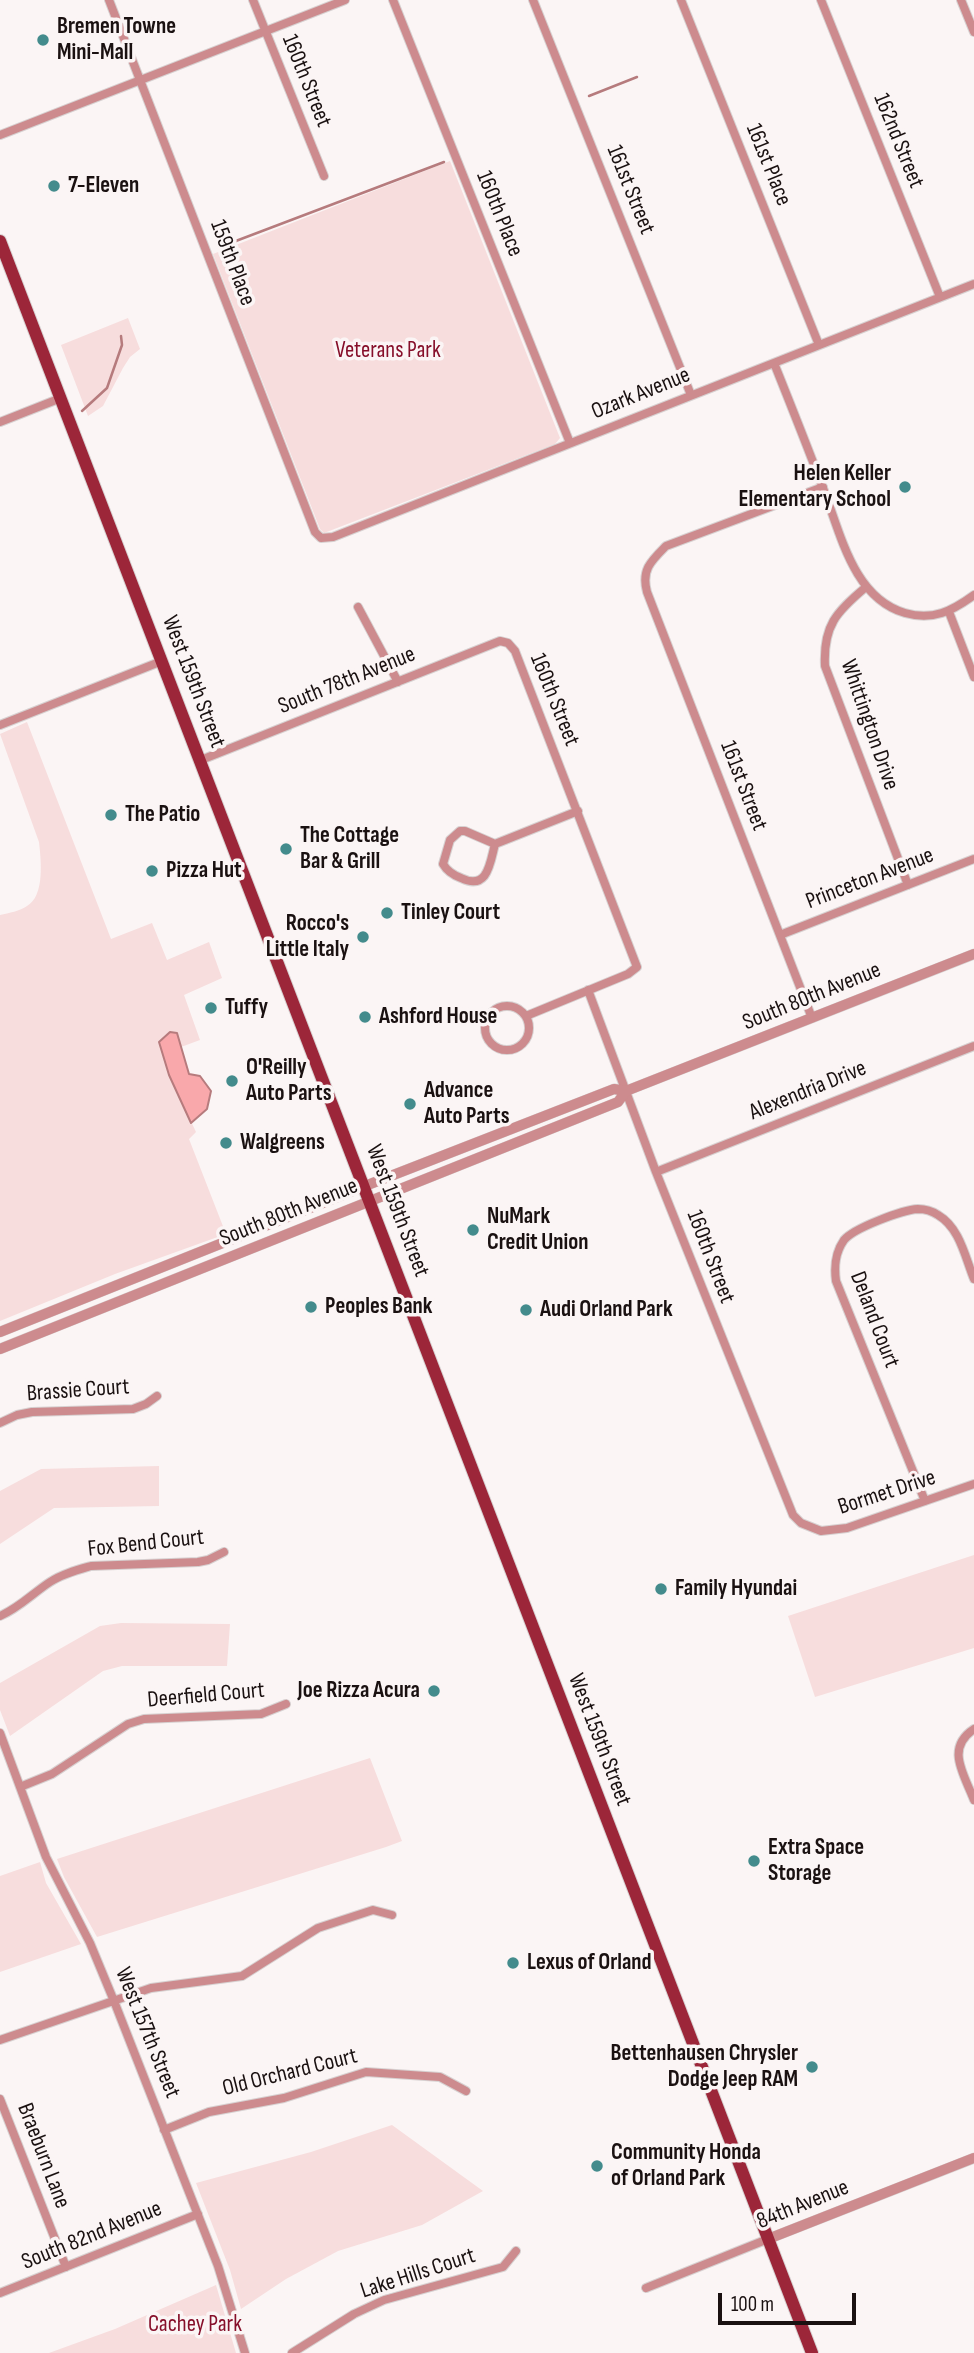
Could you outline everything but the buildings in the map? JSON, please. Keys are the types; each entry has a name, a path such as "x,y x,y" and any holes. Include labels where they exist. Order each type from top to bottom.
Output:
{"main road":[{"name":"West 159th Street","path":"0,241 812,2353"}],"street":[{"name":"159th Place","path":"109,0 314,532 321,538"},
{"name":"160th Street","path":"253,0 324,176"},
{"path":"0,135 345,0"},
{"name":"160th Place","path":"393,0 570,443"},
{"name":"161st Street","path":"533,0 691,395"},
{"name":"161st Place","path":"681,0 819,345"},
{"name":"162nd Street","path":"821,0 940,297"},
{"path":"961,0 974,32"},
{"name":"Ozark Avenue","path":"321,538 337,536 974,284"},
{"path":"774,363 848,553 866,587 881,601 899,611 922,616 949,612 974,595"},
{"path":"0,422 61,398"},
{"name":"161st Street","path":"812,1018 647,592 644,575 647,566 666,546 823,487"},
{"name":"Whittington Drive","path":"866,587 838,612 831,625 826,639 825,666 908,885"},
{"path":"358,607 398,682"},
{"path":"949,612 974,677"},
{"name":"South 78th Avenue","path":"201,760 500,641 508,643"},
{"name":"160th Street","path":"508,643 515,651 637,967 628,974 588,990 656,1172 787,1505 793,1516 810,1528"},
{"path":"0,725 162,661"},
{"path":"495,844 488,871 477,881 458,877 443,864 450,840 460,831 495,844 578,811"},
{"name":"Princeton Avenue","path":"780,935 974,859"},
{"name":"South 80th Avenue","path":"0,1332 614,1089 626,1091 974,954"},
{"path":"526,1016 588,990"},
{"path":"499,1007 514,1007 526,1016 529,1023 528,1037 519,1047 506,1051 493,1046 488,1040 485,1033 487,1018 499,1007"},
{"name":"Alexendria Drive","path":"656,1172 974,1046"},
{"name":"South 80th Avenue","path":"0,1349 618,1102 626,1091"},
{"name":"Deland Court","path":"925,1501 836,1281 835,1260 838,1250 850,1234 906,1211 923,1209 938,1215 954,1229 974,1279"},
{"name":"Brassie Court","path":"0,1423 32,1412 133,1409 146,1405 157,1396"},
{"name":"Bormet Drive","path":"810,1528 821,1531 847,1528 974,1484"},
{"name":"Fox Bend Court","path":"0,1616 11,1611 52,1580 69,1572 91,1566 198,1562 224,1552"},
{"name":"Deerfield Court","path":"20,1787 52,1774 128,1724 144,1719 261,1714 286,1704"},
{"path":"974,1729 962,1740 957,1755 974,1800"},
{"name":"West 157th Street","path":"0,1733 46,1857 90,1943 114,2001 229,2297 245,2353"},
{"path":"0,2040 151,1988 242,1976 318,1928 373,1910 392,1915"},
{"name":"Old Orchard Court","path":"164,2130 209,2112 284,2098 366,2072 440,2077 466,2091"},
{"name":"Braeburn Lane","path":"0,2099 66,2267"},
{"name":"84th Avenue","path":"646,2288 974,2158"},
{"name":"South 82nd Avenue","path":"0,2293 198,2214"},
{"name":"Lake Hills Court","path":"292,2353 354,2314 384,2300 503,2267 516,2251"}],"green space":[{"name":"Veterans Park","path":"450,161 560,438 555,444 324,533 320,529 213,254"},
{"path":"128,318 140,349 130,357 103,406 88,416 61,345"},
{"path":"27,722 111,939 152,923 167,960 209,942 222,978 184,995 200,1040 181,1047 177,1033 159,1043 169,1075 196,1132 189,1139 226,1234 115,1274 0,1321 0,915 21,909 33,901 39,886 41,868 39,842 0,734"},
{"path":"159,1466 159,1506 54,1508 0,1544 0,1491 41,1469"},
{"path":"974,1555 974,1648 815,1697 788,1616"},
{"path":"121,1623 230,1624 227,1666 122,1666 103,1671 10,1736 0,1710 0,1683 100,1626"},
{"path":"370,1758 402,1841 386,1847 97,1937 57,1859"},
{"path":"40,1862 46,1883 81,1944 0,1972 0,1876"},
{"path":"392,2125 483,2191 422,2225 338,2251 286,2279 241,2309 230,2270 196,2183 311,2152"},
{"name":"Cachey Park","path":"216,2285 236,2353 49,2353 115,2329"}],"shaded area":[{"path":"170,1032 177,1033 189,1074 200,1076 211,1091 207,1109 191,1123 169,1075 159,1042"}],"waterway":[{"path":"589,96 637,77"},
{"path":"220,247 444,162"},
{"path":"82,411 107,388 122,345 121,336"}],"place":[{"name":"Bremen Towne Mini-Mall","path":"43,40"},
{"name":"7-Eleven","path":"54,186"},
{"name":"Helen Keller Elementary School","path":"905,487"},
{"name":"The Patio","path":"111,815"},
{"name":"The Cottage Bar & Grill","path":"286,849"},
{"name":"Pizza Hut","path":"152,871"},
{"name":"Tinley Court","path":"387,913"},
{"name":"Rocco's Little Italy","path":"363,937"},
{"name":"Tuffy","path":"211,1008"},
{"name":"Ashford House","path":"365,1017"},
{"name":"O'Reilly Auto Parts","path":"232,1081"},
{"name":"Advance Auto Parts","path":"410,1104"},
{"name":"Walgreens","path":"226,1143"},
{"name":"NuMark Credit Union","path":"473,1230"},
{"name":"Peoples Bank","path":"311,1307"},
{"name":"Audi Orland Park","path":"526,1310"},
{"name":"Family Hyundai","path":"661,1589"},
{"name":"Joe Rizza Acura","path":"434,1691"},
{"name":"Extra Space Storage","path":"754,1861"},
{"name":"Lexus of Orland","path":"513,1963"},
{"name":"Bettenhausen Chrysler Dodge Jeep RAM","path":"812,2067"},
{"name":"Community Honda of Orland Park","path":"597,2166"}]}
